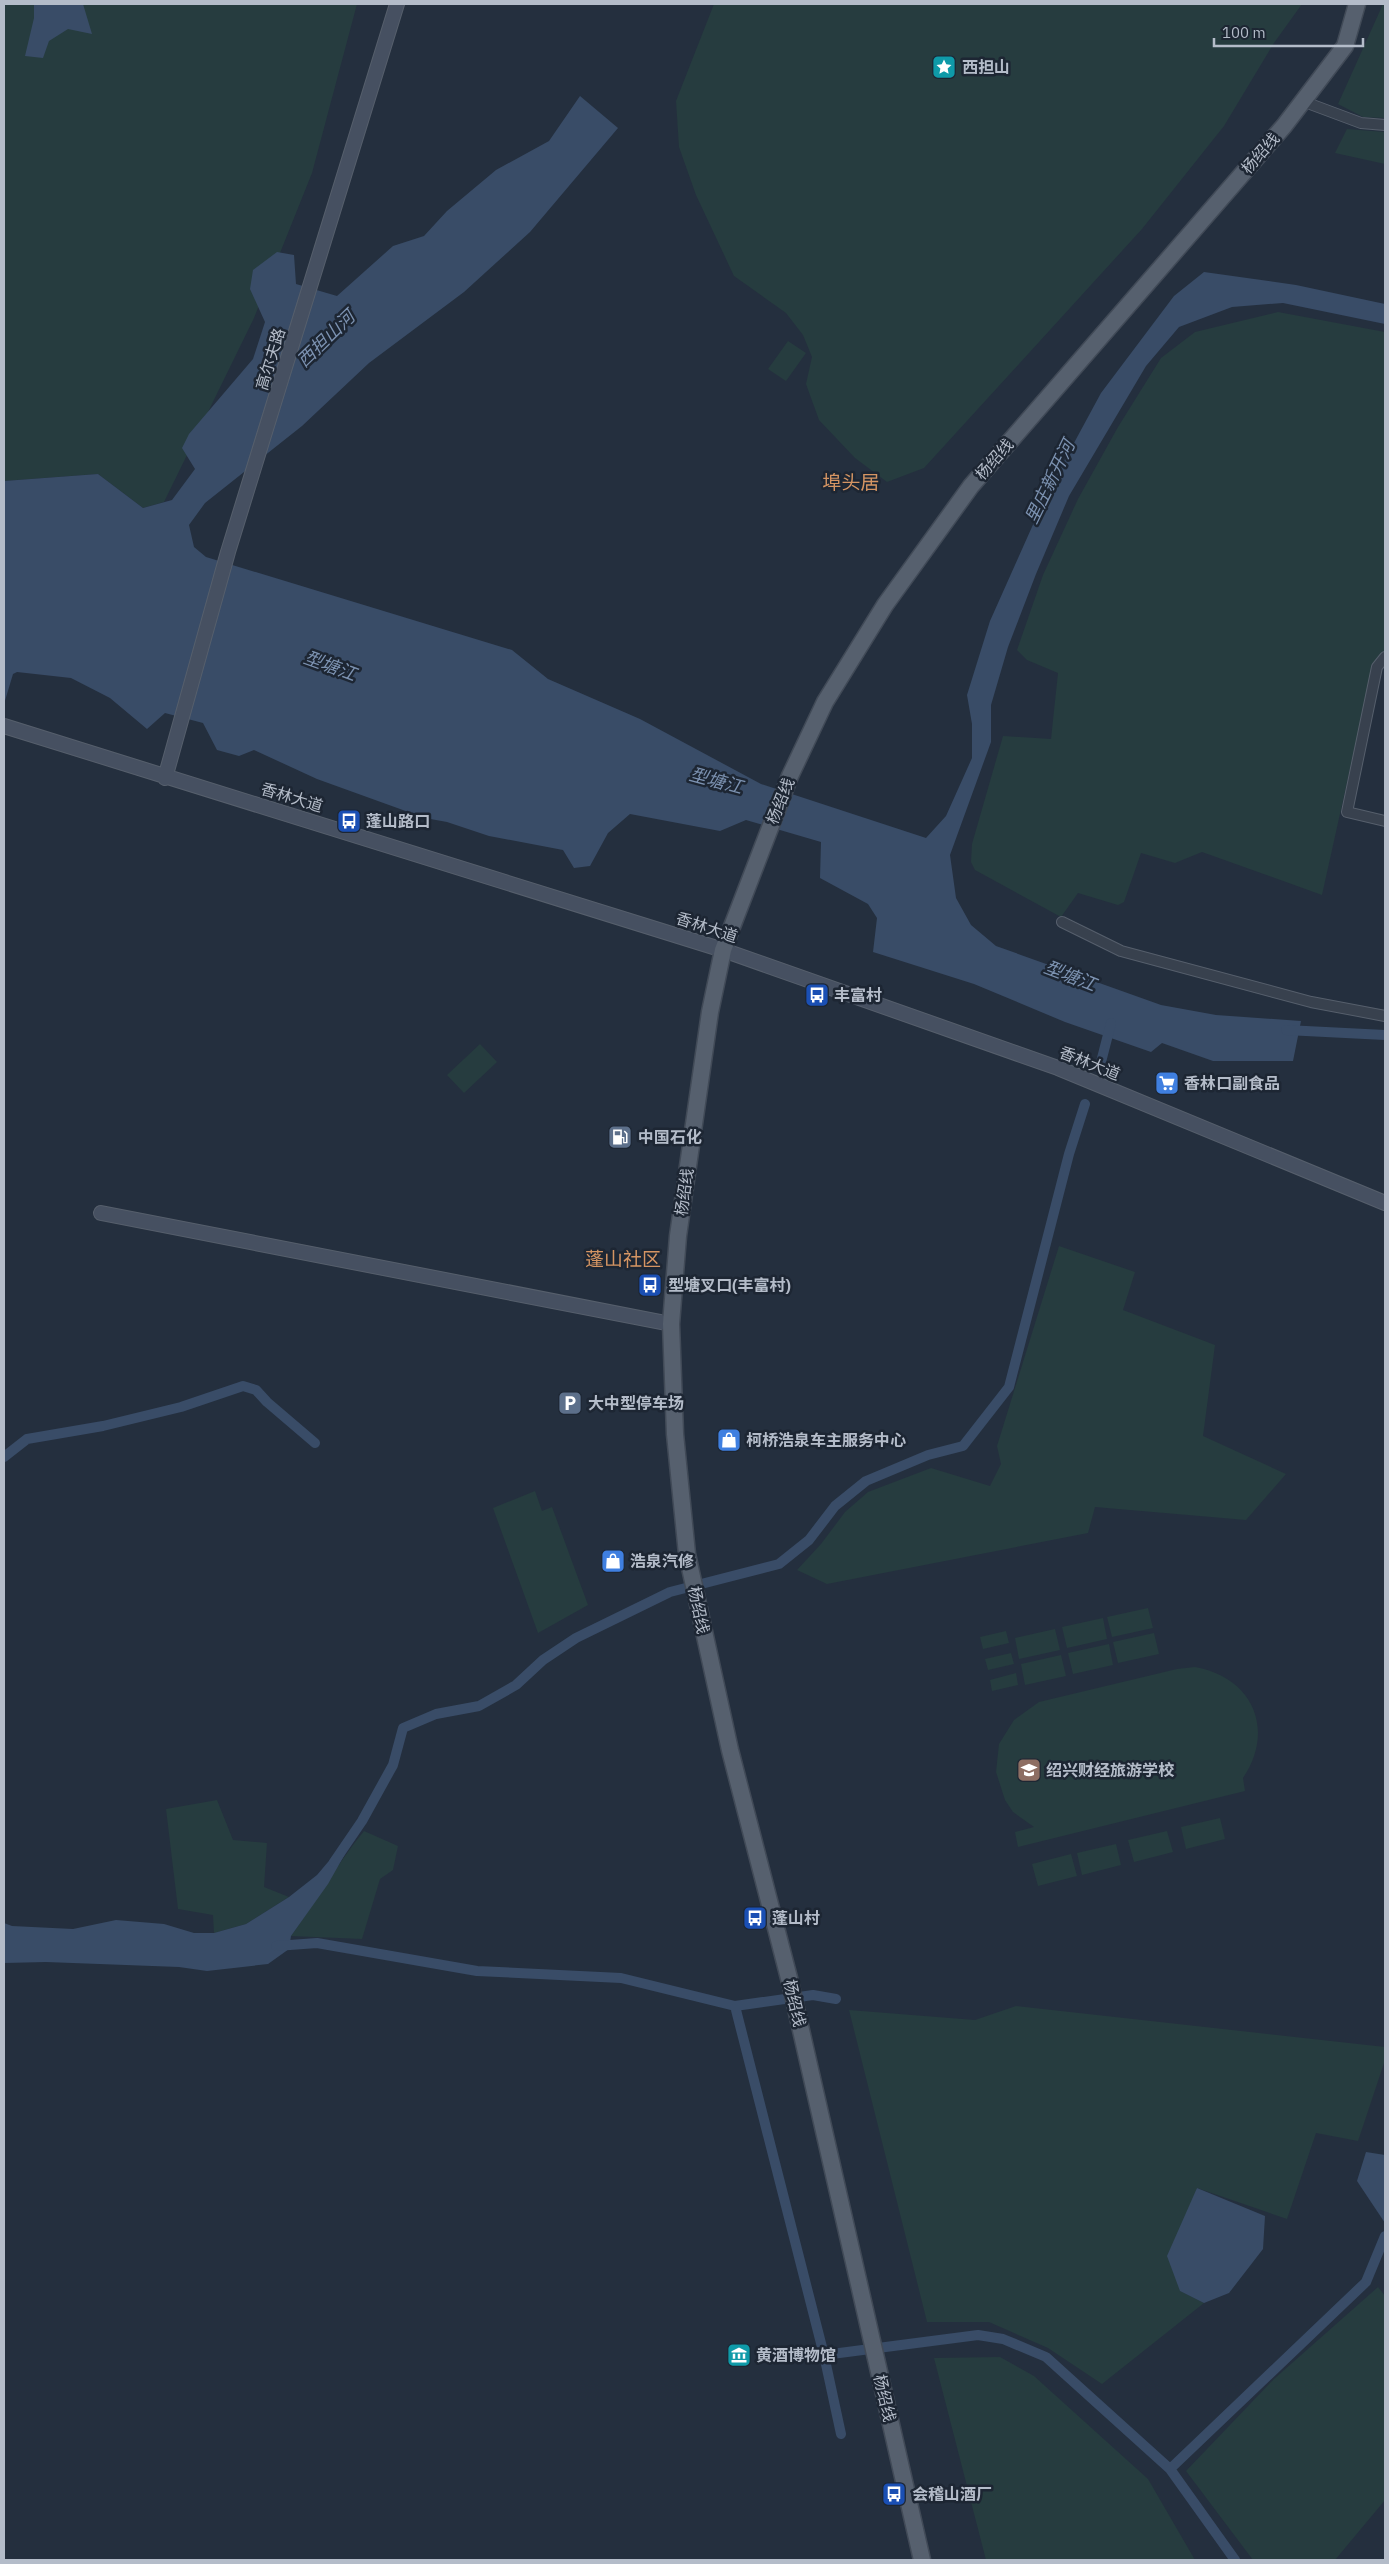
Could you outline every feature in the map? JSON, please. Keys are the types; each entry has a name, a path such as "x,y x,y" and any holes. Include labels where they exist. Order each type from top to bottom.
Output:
{"main road":[{"name":"杨绍线","path":"922,2560 790,1982 730,1750 687,1554 676,1434 671,1324 678,1236 710,1012 724,950 764,840 790,776 825,702 885,605 970,486 1284,126 1345,46 1358,4"}],"street":[{"name":"高尔夫路","path":"165,778 228,552 397,4"},
{"path":"1302,101 1361,123 1385,125"},
{"path":"1385,657 1377,667 1347,812 1385,821"},
{"name":"香林大道","path":"4,726 165,778 250,802 724,950 1058,1068 1385,1203"},
{"path":"1062,922 1121,951 1311,1002 1385,1016"},
{"path":"101,1212 671,1324"}],"green space":[{"path":"4,4 357,4 312,173 254,318 164,502 143,508 98,474 4,481"},
{"path":"714,4 1302,4 1274,43 1224,126 1142,229 924,468 887,482 855,458 819,420 806,384 812,357 803,335 786,313 734,276 696,195 679,147 676,101"},
{"path":"1383,4 1385,4 1385,118 1363,117 1338,104"},
{"path":"1347,129 1385,132 1385,164 1335,153"},
{"path":"1278,312 1385,332 1385,652 1382,653 1373,665 1322,895 1202,852 1175,863 1141,853 1124,902 1118,905 1078,893 1061,917 975,870 971,862 972,844 1003,736 1051,739 1058,673 1027,660 1017,650 1043,575 1078,499 1118,427 1161,358 1195,332"},
{"path":"788,341 806,353 786,381 768,369"},
{"path":"480,1044 497,1062 464,1093 447,1075"},
{"path":"1059,1246 1135,1272 1123,1310 1215,1345 1203,1436 1286,1474 1246,1520 1095,1507 1088,1533 827,1584 797,1570 821,1544 845,1512 868,1492 931,1468 990,1486 1001,1464 997,1446"},
{"path":"535,1491 542,1511 552,1507 588,1605 538,1633 493,1508"},
{"path":"1148,1608 1153,1628 1112,1637 1107,1617"},
{"path":"1103,1618 1107,1639 1067,1648 1062,1627"},
{"path":"1055,1629 1060,1650 1019,1659 1015,1638"},
{"path":"1006,1631 1009,1643 983,1649 980,1637"},
{"path":"1154,1633 1159,1654 1118,1663 1113,1642"},
{"path":"1109,1644 1113,1665 1073,1674 1068,1653"},
{"path":"1011,1653 1014,1664 988,1670 985,1659"},
{"path":"1061,1655 1066,1676 1025,1685 1021,1664"},
{"path":"1195,1667 1215,1673 1231,1682 1244,1694 1253,1708 1257,1724 1257,1741 1253,1760 1243,1778 1245,1791 1018,1847 1015,1832 1034,1827 1013,1812 1005,1800 996,1772 999,1744 1014,1720 1039,1702 1177,1669"},
{"path":"1016,1673 1018,1685 992,1691 990,1680"},
{"path":"217,1800 233,1840 267,1843 264,1887 289,1897 246,1924 214,1933 213,1915 178,1909 166,1809"},
{"path":"1220,1818 1225,1839 1186,1849 1181,1827"},
{"path":"364,1831 398,1846 393,1870 380,1879 362,1939 291,1936 345,1856"},
{"path":"1167,1831 1173,1852 1134,1862 1128,1840"},
{"path":"1116,1844 1121,1865 1082,1875 1077,1853"},
{"path":"1071,1854 1077,1876 1038,1886 1032,1864"},
{"path":"1016,2006 1385,2047 1385,2060 1358,2141 1316,2133 1287,2219 1197,2188 1180,2291 1204,2303 1102,2384 1048,2348 989,2322 927,2322 849,2010 975,2020"},
{"path":"1378,2287 1385,2296 1385,2500 1335,2560 1253,2560 1186,2471 1274,2379"},
{"path":"1000,2357 1034,2376 1148,2479 1195,2560 986,2560 934,2358"}],"water":[{"path":"34,4 83,4 92,34 68,29 49,41 43,58 25,56 34,18"},
{"name":"西担山河","path":"580,96 618,128 530,232 464,292 369,363 302,426 205,503 189,525 194,547 206,557 512,650 548,679 640,719 761,784 926,838 946,816 972,758 972,724 967,695 990,621 1048,491 1101,393 1174,296 1204,272 1296,285 1385,304 1385,324 1283,303 1232,307 1179,327 1146,366 1069,496 1036,574 1008,647 991,705 991,742 950,855 956,898 971,925 996,946 1161,1005 1216,1015 1301,1021 1293,1061 1213,1061 1162,1043 1151,1052 1065,1022 974,984 873,952 877,918 868,904 820,878 821,842 746,820 720,831 630,814 608,833 590,866 574,868 563,850 489,836 447,822 425,818 317,779 254,750 239,756 217,750 203,723 165,713 147,729 110,698 71,678 17,672 13,674 4,704 4,481 98,474 143,508 172,500 195,469 182,448 189,434 253,359 265,322 250,289 253,270 277,252 294,255 296,284 337,296 393,246 424,236 447,211 496,170 549,141"},
{"path":"339,1849 345,1854 328,1884 291,1936 289,1949 268,1964 207,1971 179,1967 46,1962 4,1963 4,1923 12,1926 73,1929 116,1920 164,1924 194,1933 214,1933 246,1924 289,1897 317,1875"},
{"path":"1366,2152 1385,2155 1385,2223 1357,2181"},
{"path":"1197,2188 1265,2216 1263,2249 1229,2293 1204,2303 1180,2291 1167,2256"}],"waterway":[{"path":"1101,1062 1111,1023"},
{"name":"型塘江","path":"1286,1030 1385,1035"},
{"path":"334,1862 362,1821 393,1765 403,1728 436,1714 479,1706 516,1685 543,1660 576,1638 670,1592 779,1564 809,1540 835,1506 866,1481 928,1455 963,1446 1009,1387 1069,1154 1085,1104"},
{"path":"4,1457 27,1439 103,1426 181,1407 243,1386 256,1390 267,1402 315,1443"},
{"path":"276,1946 317,1943 477,1971 621,1978 735,2006 824,2355 841,2434"},
{"path":"735,2006 813,1995 836,1999"},
{"path":"1170,2469 1366,2282 1385,2236"},
{"path":"824,2355 978,2335 1003,2339 1046,2357 1170,2469 1235,2560"}],"place":[{"name":"西担山","path":"944,67"},
{"name":"蓬山路口","path":"349,821"},
{"name":"丰富村","path":"817,995"},
{"name":"香林口副食品","path":"1167,1083"},
{"name":"中国石化","path":"620,1137"},
{"name":"型塘叉口(丰富村)","path":"650,1285"},
{"name":"大中型停车场","path":"570,1403"},
{"name":"柯桥浩泉车主服务中心","path":"729,1440"},
{"name":"浩泉汽修","path":"613,1561"},
{"name":"绍兴财经旅游学校","path":"1029,1770"},
{"name":"蓬山村","path":"755,1918"},
{"name":"黄酒博物馆","path":"739,2355"},
{"name":"会稽山酒厂","path":"894,2494"}],"district":[{"name":"埠头居","path":"851,482"},
{"name":"蓬山社区","path":"623,1259"}],"water label":[{"name":"里庄新开河","path":"1050,482"}]}
